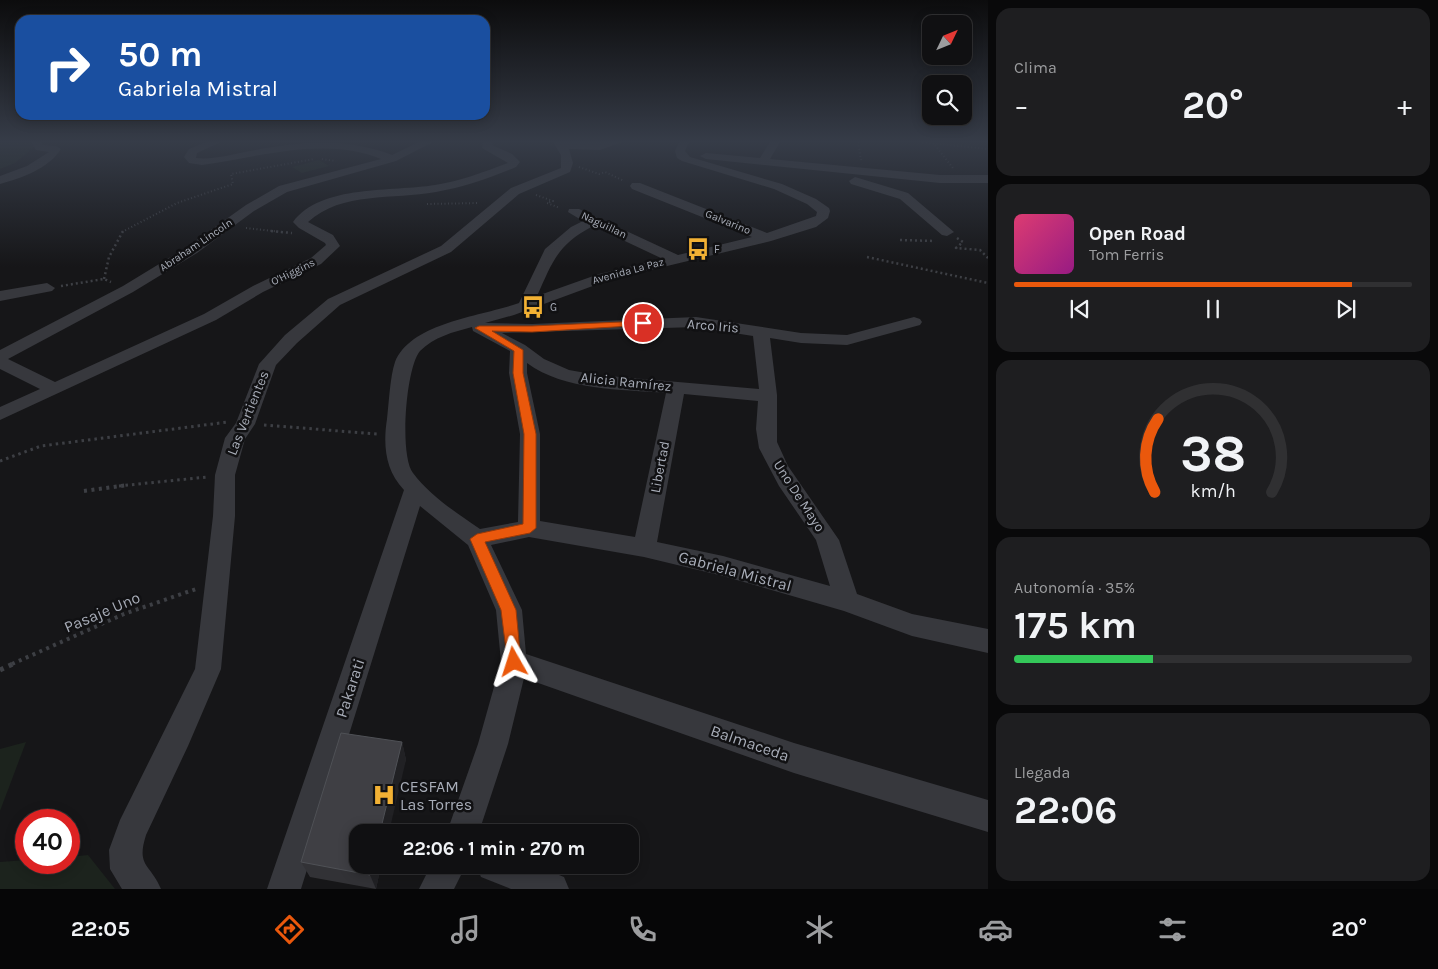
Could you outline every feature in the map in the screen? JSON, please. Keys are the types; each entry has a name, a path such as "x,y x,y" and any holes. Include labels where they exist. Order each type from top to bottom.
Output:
{"street":[{"name":"Abraham Lincoln","path":"0,357 128,289 192,250 250,208 283,189 304,183"},
{"path":"327,237 305,228 300,222 306,214 329,204 367,194 450,186 457,183"},
{"name":"Las Vertientes","path":"144,889 127,869 125,850 131,831 178,736 208,669 213,633 215,583 224,516 226,475 235,438 245,424 268,364 291,339 334,302 446,249 515,191 533,183"},
{"name":"Avenida La Paz","path":"477,539 440,512 415,488 404,477 397,462 394,436 404,362 414,348 429,336 473,326 573,287 675,258 766,238 811,224 822,218 824,210 816,202 765,183"},
{"path":"863,183 894,191 913,201 950,237"},
{"name":"Galvarino","path":"636,186 766,238"},
{"name":"Naguillan","path":"574,212 675,258"},
{"path":"525,306 550,252 576,230 593,221"},
{"name":"O'Higgins","path":"0,414 52,388 210,317 258,289 316,261 333,246 327,237"},
{"path":"0,296 47,288"},
{"name":"Arco Iris","path":"473,326 532,329 696,322 801,338 847,340 914,322"},
{"name":"Alicia Ramírez","path":"473,326 519,350 538,364 564,374 597,381 768,396"},
{"name":"Uno De Mayo","path":"760,331 766,356 768,396 766,425 768,447 779,469 824,533 836,562 846,601"},
{"path":"519,350 518,373 530,434 530,528"},
{"path":"0,362 52,388"},
{"name":"Libertad","path":"644,548 676,387"},
{"name":"Pakarati","path":"284,889 415,488"},
{"name":"Gabriela Mistral","path":"477,539 530,528 644,548 723,566 846,601 912,625 988,641"},
{"path":"466,824 493,744 514,662 509,610 477,539"},
{"name":"Balmaceda","path":"514,662 794,758 988,816"},
{"path":"436,889 444,874"},
{"path":"515,874 552,889"}],"path":[{"path":"47,288 104,279 109,257 122,231 177,203 233,183"},
{"path":"630,183 636,186"},
{"name":"Naguillan","path":"515,191 521,194 525,192 553,200 547,203 574,212"},
{"path":"226,226 327,237"},
{"path":"950,237 963,242"},
{"path":"950,237 963,242"},
{"path":"900,240 936,241"},
{"path":"963,242 956,248 980,250 988,258"},
{"path":"866,257 988,283"},
{"path":"0,460 41,446 91,442 194,424 225,422 394,436"},
{"path":"84,491 139,483 226,475"},
{"name":"Pasaje Uno","path":"0,670 124,614 215,583"}],"shaded area":[{"path":"26,742 0,811 0,749"},
{"path":"88,855 115,889 0,889 0,862 15,861 15,874 80,874 80,856"}],"building":[{"path":"341,733 402,742 382,824 349,824 349,871 301,862"}],"place":[{"name":"F","path":"698,249"},
{"name":"G","path":"533,307"},
{"name":"CESFAM Las Torres","path":"384,795"}],"route":[{"path":"514,662 509,610 477,539 530,528 530,434 518,373 519,350 479,328 532,329 643,323"}]}
